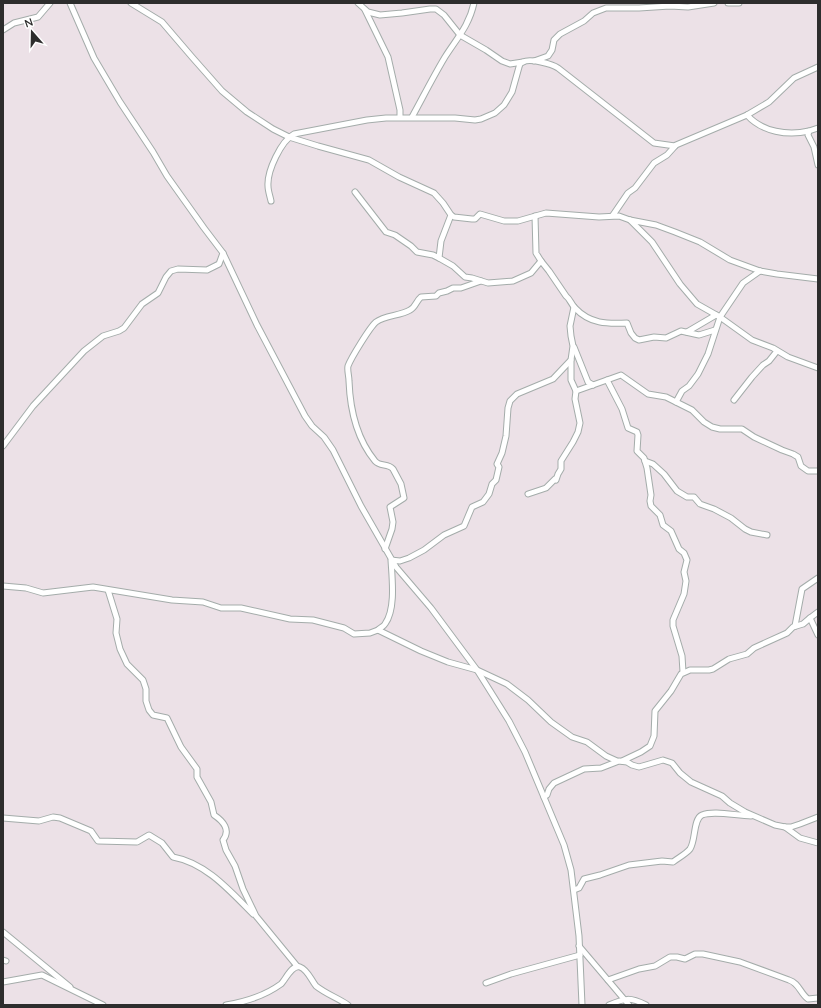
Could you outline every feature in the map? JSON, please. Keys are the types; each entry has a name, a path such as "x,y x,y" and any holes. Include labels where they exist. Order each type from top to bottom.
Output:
{"street":[{"path":"3,30 14,23 38,17 50,3"},
{"path":"70,3 94,58 120,102 167,176 223,253 302,411 309,422 324,437 333,450 361,506 385,549 406,581 431,608 477,670 515,732 564,845 571,870 580,946 582,1005"},
{"path":"131,3 162,22 222,91 273,130 288,137 329,150 364,158 374,162 399,177 434,193 451,215 458,218 475,219 480,214 504,221 518,221 546,213 599,217 613,215 619,216 630,220 648,223 675,232 700,242 730,260 760,271 818,279"},
{"path":"358,3 365,10 388,57 400,110 400,118"},
{"path":"412,117 440,65 470,20 474,3"},
{"path":"365,10 374,14 385,16 434,8 444,15 460,35 505,63 510,64 533,61 548,56 552,50 554,40 560,34 584,21 593,13 606,8 670,6 688,7 714,3"},
{"path":"728,3 739,3"},
{"path":"533,61 551,64 558,68 654,143 675,146"},
{"path":"272,201 268,187 269,178 279,150 288,137 301,132 367,120 412,117 481,119 499,110 508,100 522,62"},
{"path":"613,215 628,193 635,188 654,164 667,155 675,146 748,115 780,93 790,81 797,76 818,67"},
{"path":"748,115 753,121 777,133 798,133 818,128"},
{"path":"809,131 808,135 814,147 818,165"},
{"path":"355,192 386,232 395,235 412,246 417,252 434,255 453,266 465,278 495,283 522,278 531,273 540,261"},
{"path":"439,258 441,241 451,215"},
{"path":"535,216 535,248 538,257 566,296 570,299 574,307 584,315 595,321 612,324 627,323 631,334 639,340 666,338 678,332 702,335 715,330"},
{"path":"630,220 652,242 679,283 701,307 718,316 747,337 788,357 818,368"},
{"path":"3,446 33,406 84,351 103,336 124,328 142,304 158,293 166,277 171,272 178,269 210,269 219,264 223,253"},
{"path":"676,402 682,391 689,386 698,374 708,354 718,316 743,283 760,271"},
{"path":"385,549 393,522 390,507 404,498 403,490 394,469 391,466 378,464 362,438 352,410 349,392 348,366 354,352 376,323 412,310 421,297 436,296 439,292 453,288 461,288 481,281"},
{"path":"574,307 570,326 573,346 588,382 593,385"},
{"path":"687,332 718,316"},
{"path":"528,494 546,488 555,479 556,480 561,469 561,461 573,442 579,428 580,420 575,399 576,390 571,380 573,346"},
{"path":"734,400 752,377 777,351"},
{"path":"392,560 400,561 409,558 424,550 444,535 464,526 472,507 483,502 489,494 492,484 496,480 499,467 497,464 502,453 506,436 510,401 517,394 553,379 571,360"},
{"path":"576,390 621,375 648,394 666,397 692,410 704,422 712,427 720,429 742,429 754,437 798,457 801,466 808,471 818,471"},
{"path":"607,380 622,410 628,428 637,432 637,451 645,460 648,472 651,506 660,515 663,525 670,530 680,549 686,555 687,562 684,572 686,581 684,594 673,620 673,626 682,656 684,672"},
{"path":"645,460 653,464 664,474 676,491 687,496 694,497 700,504 732,518 751,532 767,535"},
{"path":"3,586 26,588 43,593 94,587 172,600 203,602 221,608 242,608 290,619 313,620 344,628 354,634 370,633 385,625 390,613 393,596 392,560"},
{"path":"795,626 802,589 818,578"},
{"path":"108,590 117,619 116,633 120,649 127,664 143,680 149,710 153,715 166,718 181,747 197,769 197,777 210,802 214,815 220,819 226,828 226,836 223,840 226,850 235,866 243,889 256,916"},
{"path":"544,797 547,795 549,789 554,783 584,770 601,768 620,761 641,752 650,746 654,736 655,711 668,696 681,674 690,670 713,669 729,659 747,654 754,648 787,633 795,626 803,624 818,612"},
{"path":"810,618 818,635"},
{"path":"378,630 421,651 448,662 477,670 507,684 528,700 551,722 572,737 587,742 606,756 639,767 659,760 668,761 676,767 687,780 717,794 739,809 775,825 785,827 800,824 818,817"},
{"path":"574,890 579,888 584,879 629,865 662,861 673,862 690,848 693,841 696,821 702,815 718,814 754,816"},
{"path":"3,818 39,821 53,817 60,818 91,831 98,841 136,842 149,835 162,844 173,857 182,858 201,867 221,884 256,916 297,966 306,971 316,985 328,994 348,1005"},
{"path":"785,827 800,838 818,843"},
{"path":"3,932 73,989"},
{"path":"580,946 629,1005"},
{"path":"608,980 639,969 656,966 670,957 684,959 695,954 703,954 740,962 789,980 794,982 808,999 818,998"},
{"path":"486,983 511,974 580,955"},
{"path":"226,1005 245,1001 272,989 282,982 293,968 297,966"},
{"path":"3,982 42,975 103,1005"},
{"path":"609,1005 624,999 634,1000 646,1005"}]}
